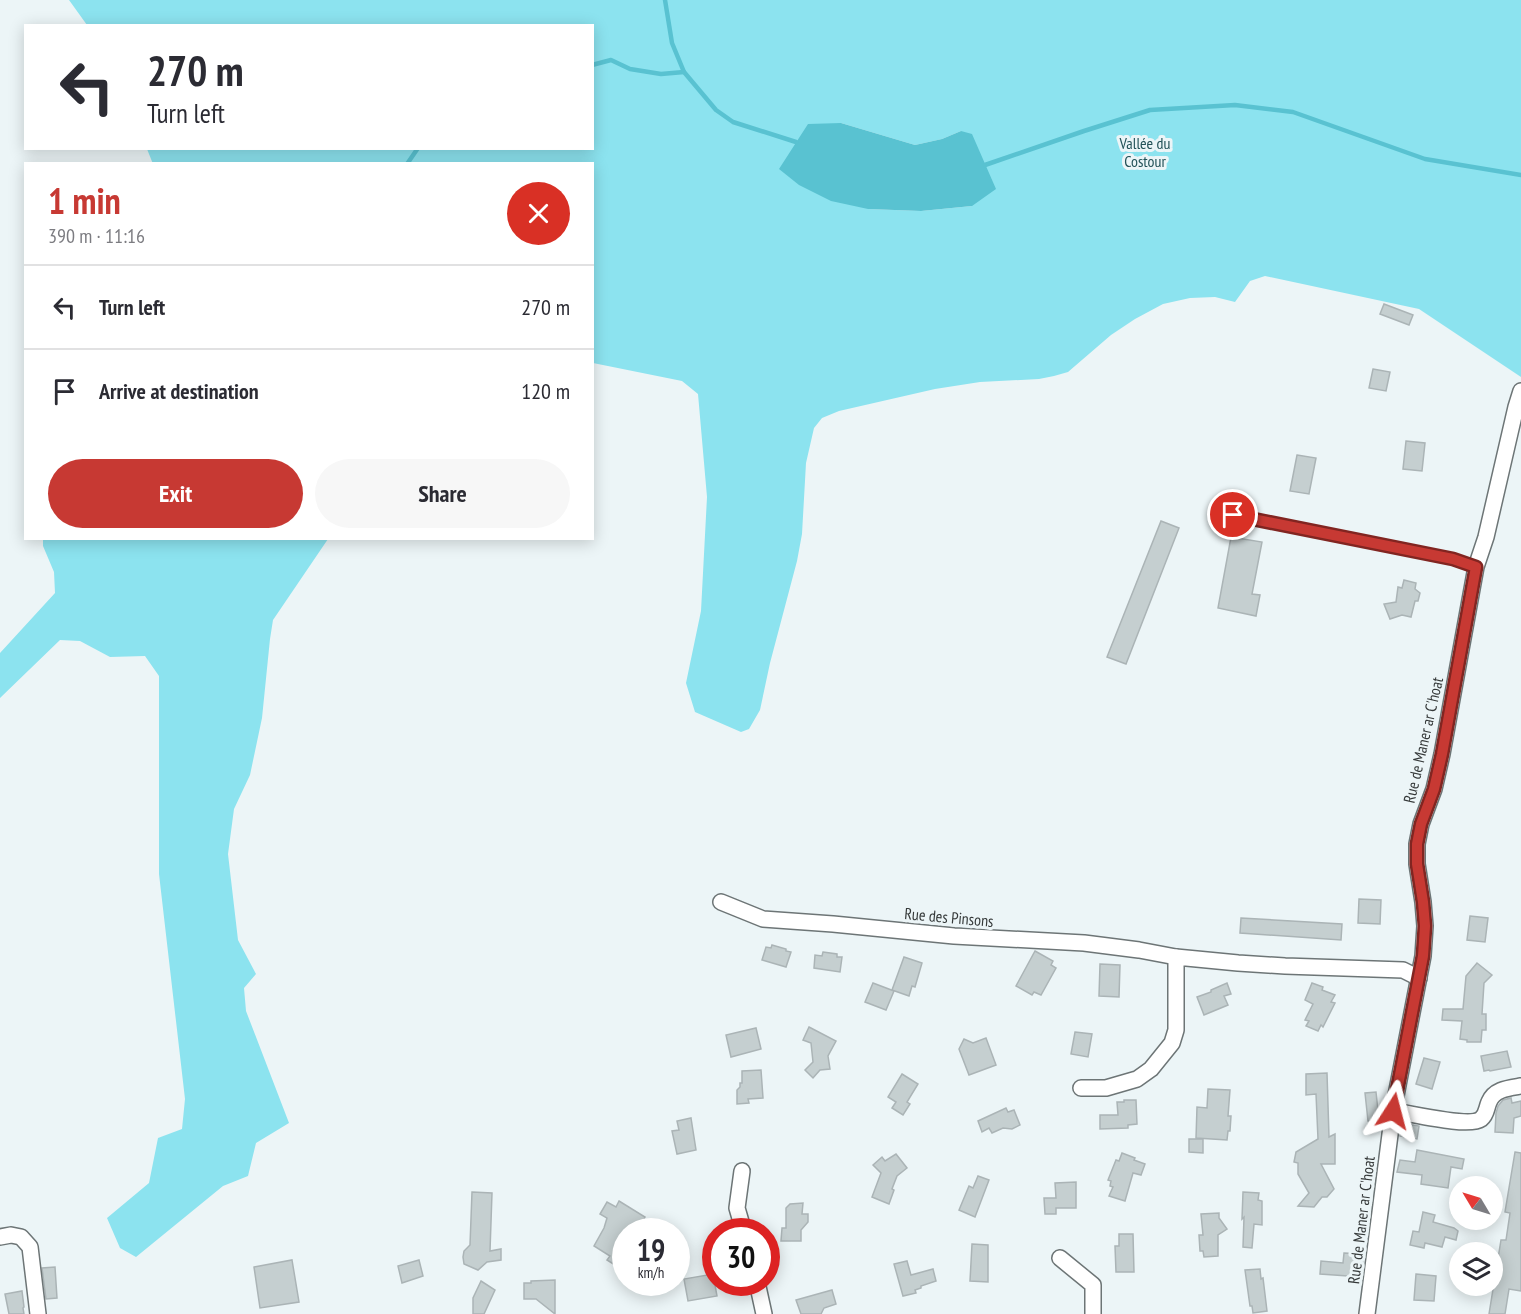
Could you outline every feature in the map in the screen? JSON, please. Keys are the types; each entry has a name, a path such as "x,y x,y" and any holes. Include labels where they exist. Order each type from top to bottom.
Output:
{"street":[{"name":"Rue de Maner ar C'hoat","path":"1367,1314 1393,1111 1423,956 1425,926 1417,864 1417,844 1442,754 1476,567 1486,537 1521,391"},
{"name":"Rue des Pinsons","path":"721,902 763,919 843,924 965,937 1084,944 1176,957 1262,965 1403,970 1419,978"},
{"path":"1081,1088 1106,1088 1137,1078 1151,1069 1172,1043 1176,1030 1176,957"},
{"path":"1393,1111 1444,1120 1473,1122 1483,1118 1487,1112 1488,1103 1495,1094 1504,1089 1521,1086"},
{"path":"740,1218 737,1208 742,1171"},
{"path":"0,1237 11,1235 21,1237 30,1247 39,1314"},
{"path":"1060,1258 1093,1286 1093,1314"},
{"path":"760,1296 764,1314"}],"lane":[{"path":"1233,515 1453,559 1476,567"}],"green space":[{"name":"Vallée du Costour","path":"69,0 1521,0 1521,377 1419,309 1265,276 1250,281 1235,302 1215,297 1190,298 1163,304 1111,335 1068,372 1039,379 980,382 935,389 839,411 822,418 814,428 806,463 802,534 797,561 760,710 749,729 741,732 695,712 686,683 701,611 707,497 698,394 682,381 594,363 594,162 152,162 147,150 594,150 594,24 86,24","holes":["841,123 915,145 942,139 961,131 972,206 921,211 868,209"]},
{"path":"43,540 327,540 273,620 262,718 250,775 234,809 228,854 238,940 256,974 244,988 246,1011 289,1123 256,1143 248,1176 223,1186 136,1257 120,1248 107,1218 149,1183 158,1138 182,1129 185,1099 159,874 159,676 145,656 110,657 80,641 60,640 0,698 0,653 55,593 54,572 43,546"}],"shaded area":[{"path":"841,123 915,145 942,139 961,131 972,134 996,189 972,206 921,211 868,209 831,201 799,185 779,169 808,124"}],"building":[{"path":"1384,304 1413,315 1409,325 1380,314"},
{"path":"1373,369 1390,372 1386,391 1369,388"},
{"path":"1406,441 1425,443 1422,471 1403,469"},
{"path":"1297,455 1316,458 1309,494 1290,491"},
{"path":"1161,521 1179,528 1126,664 1107,657"},
{"path":"1231,537 1262,542 1252,594 1260,595 1256,616 1218,608"},
{"path":"1404,580 1416,583 1415,589 1420,593 1418,601 1415,601 1411,617 1402,615 1390,619 1384,604 1396,602 1398,587 1402,588"},
{"path":"1359,899 1381,900 1380,924 1358,923"},
{"path":"1470,916 1488,918 1485,942 1467,940"},
{"path":"1241,918 1342,924 1341,940 1240,933"},
{"path":"772,945 791,952 786,967 762,960 766,947 771,948"},
{"path":"1035,951 1053,961 1051,965 1056,968 1041,995 1034,992 1032,995 1016,986"},
{"path":"823,952 842,957 840,972 814,968 815,955 822,956"},
{"path":"904,957 922,963 915,987 912,986 909,996 892,990"},
{"path":"1477,963 1492,975 1484,983 1482,1014 1486,1014 1486,1030 1482,1030 1481,1042 1467,1042 1467,1040 1460,1039 1462,1021 1442,1020 1443,1009 1463,1009 1466,976"},
{"path":"1100,964 1120,965 1119,997 1099,996"},
{"path":"873,983 894,991 886,1010 865,1002"},
{"path":"1227,983 1231,994 1224,996 1228,1005 1204,1015 1197,997"},
{"path":"1312,983 1335,995 1331,1002 1335,1003 1323,1027 1321,1025 1318,1031 1306,1026 1309,1021 1305,1020 1313,1004 1305,1000"},
{"path":"809,1027 836,1041 828,1056 830,1069 820,1070 813,1078 805,1070 813,1062 811,1043 803,1040"},
{"path":"756,1028 761,1049 731,1057 726,1035"},
{"path":"1075,1032 1092,1034 1088,1057 1071,1054"},
{"path":"986,1038 996,1065 969,1075 959,1049 964,1039 973,1043"},
{"path":"1507,1051 1511,1067 1484,1071 1481,1056"},
{"path":"1424,1058 1440,1062 1432,1089 1416,1084"},
{"path":"761,1070 763,1098 748,1099 749,1103 737,1104 737,1090 742,1083 742,1071"},
{"path":"1327,1073 1329,1137 1335,1134 1335,1164 1321,1164 1334,1189 1327,1197 1322,1197 1314,1207 1298,1206 1309,1193 1298,1174 1298,1163 1294,1162 1296,1152 1318,1139 1316,1094 1306,1095 1306,1074"},
{"path":"902,1074 918,1084 907,1102 910,1104 903,1115 892,1108 896,1102 888,1097"},
{"path":"1208,1089 1230,1090 1228,1116 1231,1116 1227,1140 1196,1138 1197,1107 1207,1108"},
{"path":"1376,1092 1379,1120 1368,1121 1365,1093"},
{"path":"1511,1098 1512,1103 1521,1101 1521,1116 1514,1118 1513,1133 1495,1132 1498,1106 1503,1100"},
{"path":"1124,1100 1136,1100 1137,1124 1128,1125 1128,1128 1100,1129 1100,1115 1118,1115 1117,1102 1124,1102"},
{"path":"1006,1108 1008,1112 1014,1110 1020,1125 992,1133 989,1128 982,1132 978,1121"},
{"path":"691,1118 696,1150 677,1154 672,1131 679,1130 677,1121"},
{"path":"1401,1123 1419,1126 1417,1139 1400,1136"},
{"path":"1189,1139 1203,1139 1203,1153 1189,1152"},
{"path":"1417,1150 1464,1159 1462,1169 1451,1167 1448,1188 1421,1184 1422,1175 1397,1172 1400,1160 1415,1162"},
{"path":"1515,1152 1521,1153 1521,1291 1509,1289 1505,1314 1489,1314 1492,1296 1503,1296 1503,1242 1501,1242 1506,1240 1510,1213 1505,1212"},
{"path":"1122,1153 1145,1164 1141,1175 1133,1173 1125,1201 1109,1196 1113,1187 1110,1186 1111,1181 1108,1180 1116,1160 1119,1161"},
{"path":"896,1154 907,1168 897,1176 889,1204 872,1197 881,1173 873,1165 882,1157 885,1161"},
{"path":"978,1176 989,1180 975,1217 959,1210 969,1186 973,1188"},
{"path":"1076,1182 1076,1208 1056,1208 1056,1214 1045,1214 1044,1198 1056,1198 1055,1183"},
{"path":"472,1192 492,1193 490,1251 501,1249 501,1260 487,1262 478,1270 464,1264 463,1257 464,1251 470,1245"},
{"path":"1243,1192 1259,1193 1258,1200 1262,1201 1262,1225 1254,1224 1252,1248 1243,1247"},
{"path":"619,1201 645,1217 612,1218 612,1263 607,1260 610,1256 594,1246 607,1218 600,1214 607,1202 616,1207"},
{"path":"803,1203 802,1214 808,1214 808,1222 801,1230 801,1241 781,1241 782,1228 786,1228 786,1208 790,1204"},
{"path":"1423,1212 1435,1215 1433,1222 1449,1227 1449,1230 1458,1231 1456,1240 1445,1237 1442,1247 1425,1243 1424,1248 1410,1245 1413,1231 1419,1232"},
{"path":"1219,1213 1219,1218 1227,1229 1218,1235 1218,1256 1204,1257 1203,1251 1200,1251 1199,1235 1203,1235 1201,1214"},
{"path":"1119,1234 1133,1234 1134,1272 1116,1272 1115,1246 1119,1246"},
{"path":"972,1244 988,1245 988,1282 970,1281"},
{"path":"1344,1253 1363,1254 1362,1277 1320,1274 1321,1261 1343,1263"},
{"path":"292,1260 299,1302 260,1308 254,1267"},
{"path":"419,1260 423,1276 402,1283 398,1266"},
{"path":"907,1261 911,1275 933,1269 936,1281 921,1286 915,1290 916,1293 903,1296 894,1264"},
{"path":"55,1267 57,1298 46,1299 42,1268"},
{"path":"1260,1269 1267,1311 1253,1313 1245,1270"},
{"path":"1416,1274 1436,1276 1434,1301 1414,1300"},
{"path":"702,1276 702,1296 717,1296 688,1301 690,1278"},
{"path":"555,1280 555,1314 536,1299 524,1299 524,1283"},
{"path":"481,1281 495,1290 484,1314 473,1314 473,1298"},
{"path":"832,1290 836,1304 824,1308 821,1314 801,1314 796,1300"},
{"path":"22,1291 24,1314 9,1314 5,1294"}],"waterway":[{"path":"665,0 672,43 684,72 716,110 733,122 796,142"},
{"path":"594,64 611,60 630,69 661,74 684,72"},
{"path":"985,165 1150,110 1235,105 1293,112 1425,159 1521,175"},
{"path":"408,162 417,150"}],"route":[{"path":"1233,515 1453,559 1476,567 1442,754 1417,844 1417,864 1425,926 1423,956 1393,1111"}]}
